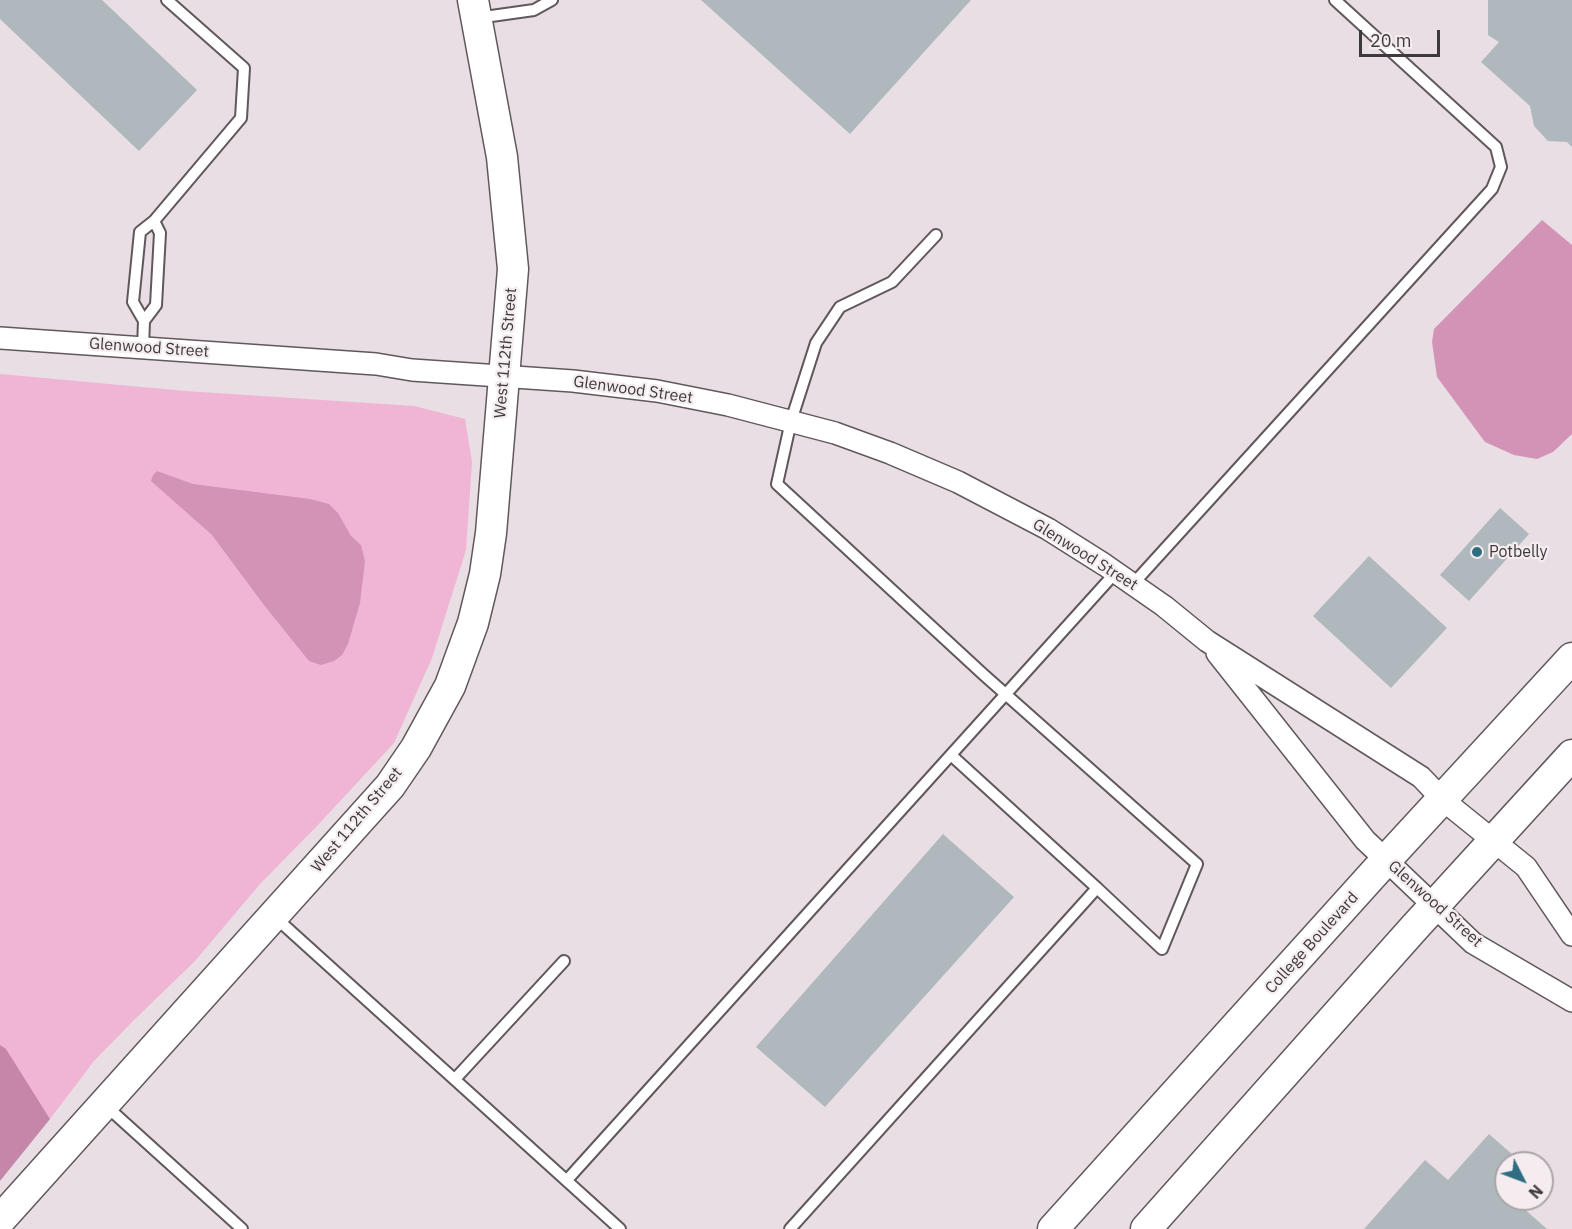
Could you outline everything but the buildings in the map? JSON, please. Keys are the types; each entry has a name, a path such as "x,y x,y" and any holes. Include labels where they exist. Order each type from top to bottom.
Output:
{"main road":[{"name":"West 112th Street","path":"0,1220 390,786 416,748 450,686 473,623 485,574 491,533 513,269 502,157 475,9"},
{"name":"College Boulevard","path":"1053,1229 1572,658"},
{"path":"1146,1229 1572,755"}],"street":[{"name":"Glenwood Street","path":"0,338 376,364 412,370 504,376 657,391 728,405 835,434 890,453 958,482 1048,529 1116,572 1164,606 1207,641 1421,777 1443,800 1526,867 1572,935"},
{"name":"Glenwood Street","path":"1207,641 1365,840 1473,943 1572,1001"}],"lane":[{"path":"143,348 144,321 133,302 140,232 154,221 241,118 244,69 167,0"},
{"path":"475,9 534,10 552,0"},
{"path":"1133,584 1492,189 1501,167 1496,147 1335,0"},
{"path":"144,321 156,305 160,233 154,221"},
{"path":"936,236 892,282 840,307 816,343 791,422 777,484 984,675 1197,864 1162,948 951,755"},
{"path":"567,1180 1116,572"},
{"path":"790,1229 1097,888"},
{"path":"274,916 621,1229"},
{"path":"455,1079 564,961"},
{"path":"104,1105 242,1229"}],"shaded area":[{"path":"1542,220 1572,245 1572,434 1553,452 1537,459 1514,455 1485,442 1437,377 1432,342 1434,329"},
{"path":"0,374 185,391 414,406 465,419 472,462 466,550 432,658 394,743 260,884 195,961 94,1061 50,1119 6,1050 0,1045"},
{"path":"157,471 193,484 310,499 329,504 338,513 351,536 361,545 365,561 360,603 348,644 342,655 334,661 321,665 309,661 212,535 151,481"},
{"path":"0,1045 6,1049 50,1119 0,1181"}],"place":[{"name":"Potbelly","path":"1477,552"}]}
